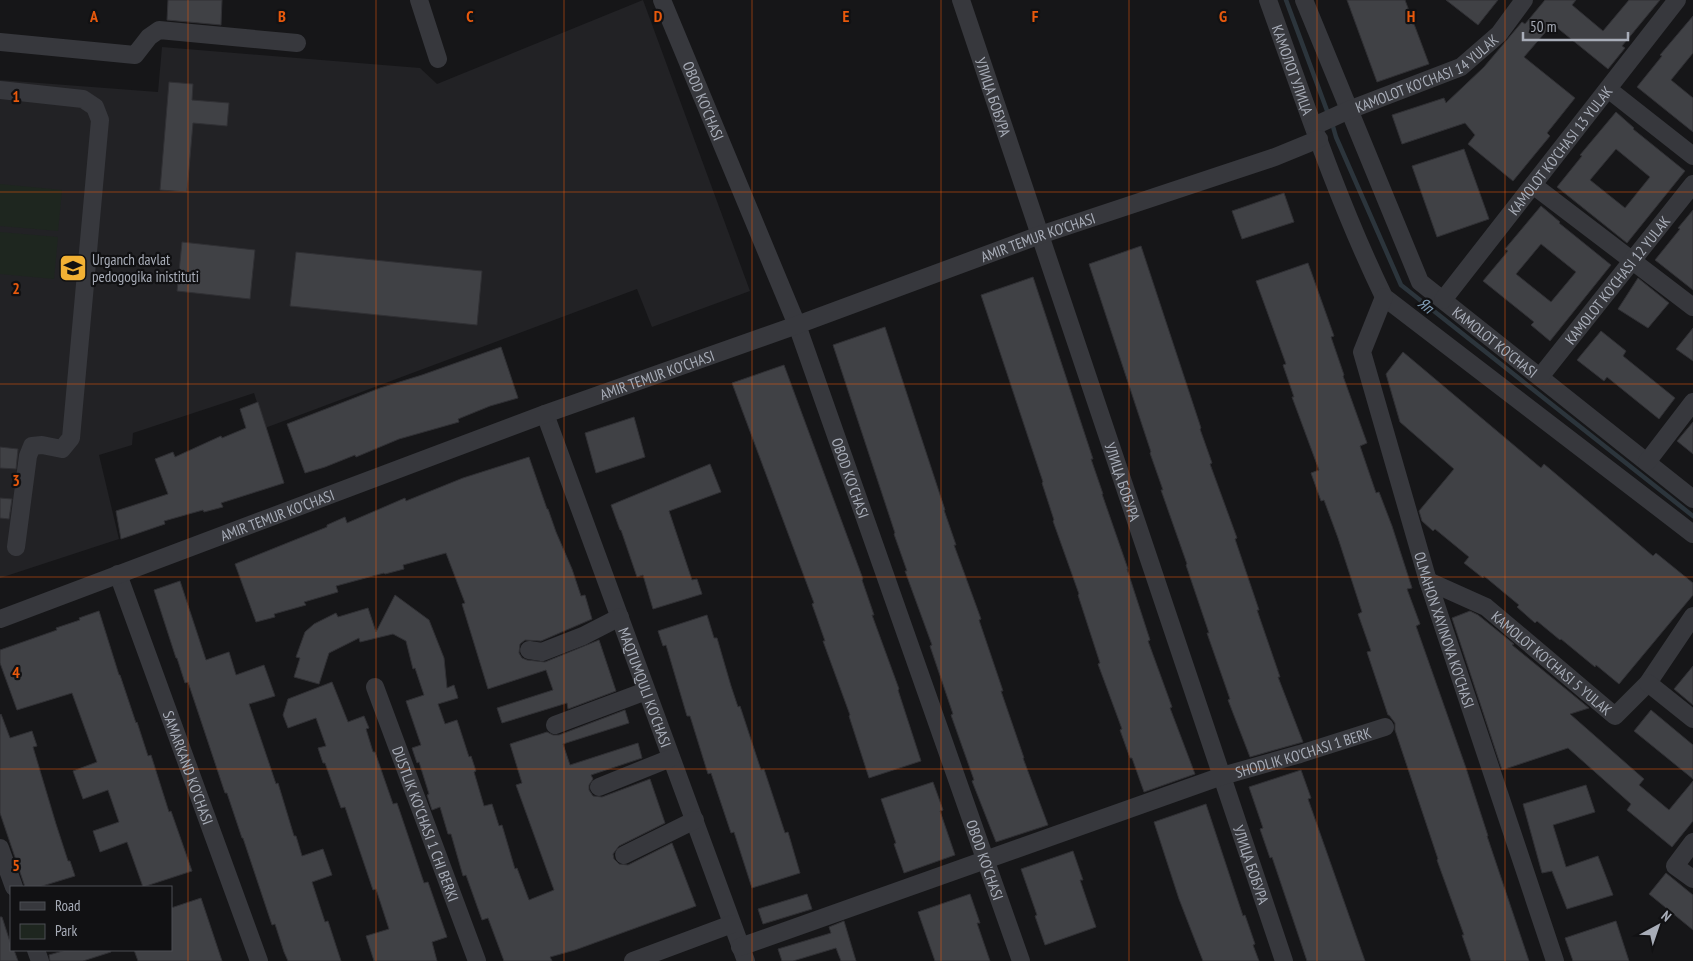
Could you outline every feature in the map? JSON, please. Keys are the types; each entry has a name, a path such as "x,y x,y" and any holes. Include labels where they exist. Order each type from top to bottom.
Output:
{"street":[{"path":"419,0 438,60"},
{"name":"OBOD KO'CHASI","path":"662,0 797,325 1021,961"},
{"name":"УЛИЦА БОБУРА","path":"961,0 1284,961"},
{"name":"КАМОЛОТ УЛИЦА","path":"1268,0 1318,129"},
{"name":"KAMOLOT KO'CHASI","path":"1304,0 1345,111 1420,282 1693,498"},
{"name":"KAMOLOT KO'CHASI 14 YULAK","path":"1318,129 1345,111 1461,67 1499,34 1524,0"},
{"name":"KAMOLOT KO'CHASI 13 YULAK","path":"1443,300 1677,0"},
{"path":"0,42 135,55 150,37 159,30 297,43"},
{"path":"1608,88 1693,156"},
{"path":"0,90 83,98 95,107 100,120 71,438 62,449 42,444 32,446 28,456 16,547"},
{"path":"1318,129 1365,260 1384,297 1693,534"},
{"name":"AMIR TEMUR KO'CHASI","path":"0,619 545,414 797,325 1040,235 1275,157 1318,129"},
{"name":"KAMOLOT KO'CHASI 12 YULAK","path":"1540,377 1693,184"},
{"path":"1533,185 1693,307"},
{"name":"OLMAHON XAYINOVA KO'CHASI","path":"1384,297 1362,352 1428,581 1555,961"},
{"path":"1647,462 1693,402"},
{"name":"MAQTUMQULI KO'CHASI","path":"545,414 743,954"},
{"name":"SAMARKAND KO'CHASI","path":"118,574 259,961"},
{"name":"KAMOLOT KO'CHASI 5 YULAK","path":"1428,581 1486,607 1615,716 1648,683 1693,616"},
{"path":"530,650 542,652 583,636 620,617"},
{"path":"1648,683 1693,719"},
{"name":"DUSTLIK KO'CHASI 1 CHI BERKI","path":"375,687 477,961"},
{"path":"555,724 646,691"},
{"name":"SHODLIK KO'CHASI 1 BERK","path":"743,954 986,861 1222,776 1385,727"},
{"path":"599,786 671,758"},
{"path":"624,855 695,820"},
{"path":"1693,842 1675,866 1693,879"},
{"path":"0,848 14,886"},
{"path":"633,961 732,924"}],"shaded area":[{"path":"643,0 750,291 652,327 637,289 265,428 254,393 133,433 132,445 99,455 119,539 0,578 0,80 158,92 162,47 420,68 437,84"}],"green space":[{"path":"0,184 62,190 58,231 0,226"},
{"path":"0,232 58,237 54,279 0,274"}],"building":[{"path":"168,0 222,0 221,25 167,20"},
{"path":"1347,0 1405,0 1429,64 1377,82"},
{"path":"1446,0 1498,0 1478,25"},
{"path":"1545,0 1576,0 1572,5 1603,31 1629,0 1660,0 1622,46 1625,48 1608,69 1555,26 1552,30 1549,28 1524,57 1575,98 1547,133 1550,136 1513,181 1468,144 1475,135 1465,123 1402,144 1392,115 1444,98 1446,103 1484,67 1522,22 1525,24"},
{"path":"1693,16 1693,53 1671,80 1693,98 1693,132 1637,87 1662,56 1660,55"},
{"path":"169,82 193,84 192,100 229,103 227,126 193,123 187,192 160,190"},
{"path":"1616,112 1633,129 1685,171 1627,243 1557,187 1582,156 1580,155","holes":["1616,149 1650,177 1625,208 1590,180"]},
{"path":"1464,149 1489,219 1437,237 1412,166"},
{"path":"1284,193 1294,222 1242,239 1232,211"},
{"path":"1541,206 1611,265 1550,341 1531,325 1534,322 1483,281 1508,251 1505,249","holes":["1541,244 1576,272 1551,302 1516,274"]},
{"path":"1693,210 1693,290 1655,260"},
{"path":"182,242 255,250 250,299 177,291"},
{"path":"1141,246 1201,428 1212,463 1210,464 1237,538 1235,539 1280,677 1278,677 1303,742 1250,757 1228,700 1230,699 1207,633 1209,633 1089,264"},
{"path":"296,252 482,271 477,325 290,306"},
{"path":"1308,263 1334,336 1331,337 1343,376 1367,443 1360,446 1376,493 1379,492 1392,526 1412,588 1407,589 1420,624 1416,626 1466,768 1529,961 1471,961 1395,730 1395,723 1388,715 1367,652 1371,651 1358,614 1362,612 1338,538 1324,500 1321,501 1311,473 1319,470 1292,397 1294,397 1283,365 1286,364 1256,281"},
{"path":"1033,277 1093,459 1091,459 1102,494 1128,569 1150,640 1148,641 1172,707 1170,708 1195,774 1144,792 1132,758 1130,758 1120,730 1122,729 1098,664 1100,663 1079,594 1053,521 1043,482 981,295"},
{"path":"1638,278 1669,303 1648,328 1618,309"},
{"path":"885,327 956,545 954,545 981,619 979,620 1003,691 1001,691 1048,825 996,842 972,781 974,780 951,715 953,714 930,646 932,645 905,571 907,571 895,533 833,345"},
{"path":"1693,328 1693,361 1676,349"},
{"path":"1601,331 1626,351 1623,356 1675,398 1659,419 1607,377 1604,381 1577,360"},
{"path":"501,347 518,398 490,406 458,419 459,422 399,439 356,457 355,455 305,473 287,424 380,388"},
{"path":"1403,352 1541,468 1544,464 1653,556 1656,553 1693,583 1693,595 1619,684 1537,621 1535,623 1517,607 1519,605 1484,576 1483,578 1464,563 1469,557 1435,529 1433,531 1422,521 1419,511 1454,469 1400,422 1386,374"},
{"path":"784,365 863,579 874,615 872,615 899,689 921,761 869,778 850,715 823,641 825,641 812,604 814,603 732,383"},
{"path":"258,402 284,483 221,503 223,507 204,512 203,510 164,521 165,524 121,539 116,511 168,494 155,459 173,452 175,457 221,436 222,438 246,428 240,409"},
{"path":"634,417 645,457 596,473 585,433"},
{"path":"1693,422 1693,454 1677,441"},
{"path":"0,447 18,449 16,469 0,468"},
{"path":"529,457 581,596 585,595 592,619 541,641 525,640 520,644 519,653 522,658 527,660 545,662 599,640 616,691 568,709 567,703 502,723 497,708 553,690 546,670 488,689 462,604 465,603 446,553 403,565 404,569 336,586 338,592 304,602 306,605 274,614 275,617 256,622 235,564 327,527 327,525 345,517 347,523 405,498 406,501 463,478"},
{"path":"710,464 721,492 669,511 692,580 697,579 702,594 653,609 643,575 637,577 611,505"},
{"path":"0,498 12,499 9,519 0,518"},
{"path":"180,581 206,660 229,652 236,675 264,665 275,696 249,704 302,856 323,849 332,875 312,882 325,922 328,921 341,961 288,961 275,924 272,925 188,682 185,683 176,658 154,590"},
{"path":"395,595 429,620 444,658 447,688 454,685 458,698 438,704 445,724 457,720 469,757 471,756 476,771 474,772 484,806 492,804 499,826 502,825 515,869 517,868 529,900 554,890 516,785 522,783 510,744 547,732 559,735 625,710 629,723 563,744 570,765 638,743 642,758 591,775 593,779 589,785 589,790 593,796 602,797 650,779 665,823 619,846 613,854 614,859 619,864 628,865 672,843 696,906 575,950 550,957 552,961 504,961 488,918 482,920 466,875 463,876 451,834 448,834 440,807 432,810 419,762 417,763 412,748 421,745 406,701 424,695 415,668 413,669 406,641 393,634 360,642 359,638 329,653 319,684 294,677 300,658 296,657 305,632 314,624 336,613 338,617 368,608 376,632"},
{"path":"99,611 136,723 148,756 151,755 169,812 171,811 192,871 143,886 127,842 100,852 93,831 119,822 108,790 83,799 73,771 97,762 72,693 17,710 0,663 0,650 57,630 56,628 80,620 79,618"},
{"path":"1470,611 1478,615 1514,644 1512,645 1589,708 1570,714 1644,779 1639,785 1669,810 1693,781 1693,821 1672,847 1627,810 1631,804 1568,748 1502,770 1452,618"},
{"path":"707,615 714,638 717,638 738,707 740,706 761,770 764,769 785,833 788,832 800,873 752,888 734,832 731,833 711,773 708,774 690,716 687,716 666,645 663,646 658,631"},
{"path":"1693,666 1693,705 1674,689"},
{"path":"332,682 348,722 364,716 369,728 366,729 373,752 375,752 393,804 397,803 424,883 428,882 447,937 432,942 437,961 374,961 366,936 389,929 376,889 373,890 345,807 341,808 325,763 323,763 318,748 326,746 316,718 288,728 283,715 288,699"},
{"path":"1651,710 1693,745 1693,779 1634,731"},
{"path":"0,715 10,738 32,731 37,746 33,747 68,861 70,861 75,876 42,886 25,886 0,813"},
{"path":"1301,770 1311,798 1308,799 1365,961 1307,961 1272,857 1270,858 1260,829 1263,828 1249,787"},
{"path":"933,782 943,810 940,811 955,855 904,873 881,799"},
{"path":"1586,785 1595,812 1553,825 1566,867 1598,856 1613,895 1567,909 1552,871 1542,873 1523,804"},
{"path":"1206,804 1243,916 1245,915 1255,944 1253,945 1259,961 1203,961 1179,899 1154,822"},
{"path":"1073,851 1083,880 1080,880 1096,927 1045,945 1021,869"},
{"path":"1666,873 1693,895 1693,930 1649,894"},
{"path":"807,894 812,909 763,924 758,909"},
{"path":"970,894 980,923 977,923 990,961 935,961 918,912"},
{"path":"201,898 222,961 138,961 134,951 172,951 172,908"},
{"path":"0,917 2,917 10,942 10,951 14,951 18,961 0,961"},
{"path":"844,921 856,961 841,961 836,948 793,961 782,961 778,949 831,933 829,927"},
{"path":"1616,921 1629,961 1573,961 1565,938"},
{"path":"63,951 111,952 83,961 50,961 49,955"}],"waterway":[{"name":"Яп","path":"1286,0 1329,116"},
{"name":"Яп","path":"1332,123 1336,137 1401,285 1693,516"}],"place":[{"name":"Urganch davlat pedogogika inistituti","path":"73,268"}]}
